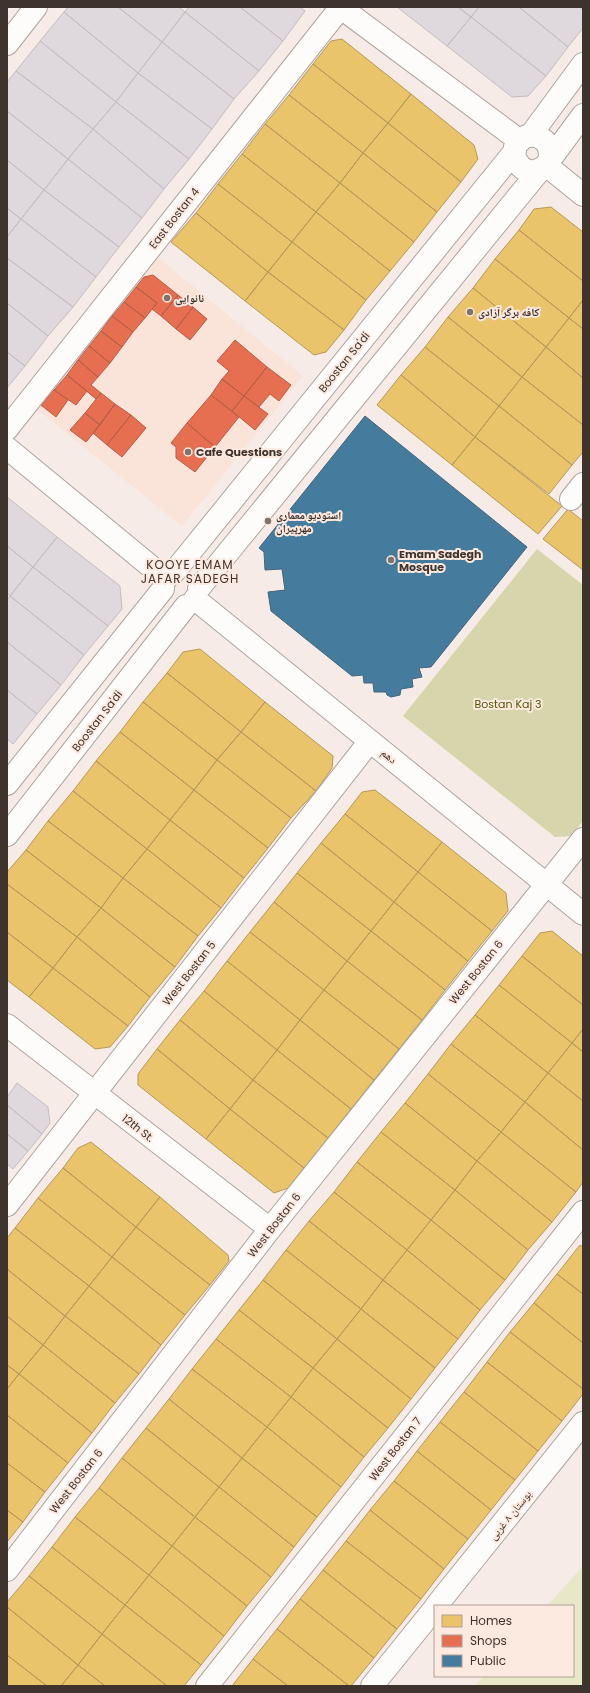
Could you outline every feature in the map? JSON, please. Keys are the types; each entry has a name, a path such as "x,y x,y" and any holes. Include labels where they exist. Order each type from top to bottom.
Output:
{"street":[{"path":"7,44 36,7"},
{"path":"340,7 521,143"},
{"name":"East Bostan 4","path":"7,430 340,7"},
{"name":"Boostan Sa'di","path":"7,784 168,580 583,64"},
{"name":"Boostan Sa'di","path":"7,835 194,598 583,116"},
{"path":"521,143 541,138 546,142 549,146 545,164"},
{"path":"521,143 516,162 524,169 529,171 545,164"},
{"path":"545,164 583,194"},
{"path":"7,448 168,580"},
{"path":"185,571 191,574 198,583 194,598 180,607 170,604 164,594 168,580 185,571"},
{"name":"دهم","path":"194,598 583,914"},
{"name":"West Bostan 5","path":"7,1205 370,741"},
{"name":"West Bostan 6","path":"7,1570 270,1229 583,839"},
{"name":"12th St.","path":"7,1025 270,1229"},
{"name":"West Bostan 7","path":"207,1686 583,1212"},
{"name":"بوستان ۸ غربی","path":"438,1605 583,1423"},
{"name":"بوستان ۸ غربی","path":"372,1686 434,1609"}],"shaded area":[{"path":"156,256 303,376 182,526 34,407"}],"green space":[{"name":"Bostan Kaj 3","path":"537,549 583,585 583,821 571,836 555,837 403,716"},
{"path":"583,1566 583,1686 475,1686 483,1677 574,1677 574,1605 548,1605"}],"building: Homes":[{"path":"342,39 411,94 388,123 313,64 331,41"},
{"path":"313,64 388,123 363,153 289,95"},
{"path":"411,94 474,145 478,159 461,182 388,123"},
{"path":"289,95 363,153 340,183 265,124"},
{"path":"388,123 461,182 437,212 363,153"},
{"path":"265,124 340,183 316,212 242,154"},
{"path":"363,153 437,212 414,242 340,183"},
{"path":"242,154 316,212 292,242 218,184"},
{"path":"340,183 414,242 390,271 316,212"},
{"path":"218,184 292,242 268,272 196,213"},
{"path":"551,207 583,232 583,281 519,230 534,209"},
{"path":"316,212 390,271 366,300 292,242"},
{"path":"196,213 268,272 245,301 171,242"},
{"path":"519,230 583,281 583,300 569,318 495,259"},
{"path":"292,242 366,300 344,330 268,272"},
{"path":"495,259 569,318 546,347 473,288"},
{"path":"268,272 344,330 326,352 314,355 245,301"},
{"path":"473,288 546,347 522,377 448,317"},
{"path":"583,300 583,329 569,318"},
{"path":"448,317 522,377 499,406 425,347"},
{"path":"569,318 583,329 583,378 546,347"},
{"path":"425,347 499,406 475,437 401,375"},
{"path":"546,347 583,378 583,425 522,377"},
{"path":"401,375 475,437 452,465 377,405"},
{"path":"522,377 583,425 583,452 572,465 499,406"},
{"path":"499,406 572,465 549,494 475,437"},
{"path":"475,437 562,506 538,534 452,465"},
{"path":"568,509 583,521 583,570 543,539"},
{"path":"200,649 265,702 241,732 167,673 183,652"},
{"path":"167,673 241,732 217,760 143,702"},
{"path":"143,702 217,760 194,790 120,732"},
{"path":"265,702 333,756 332,768 316,791 241,732"},
{"path":"120,732 194,790 170,820 96,761"},
{"path":"241,732 316,791 291,818 217,760"},
{"path":"217,760 291,818 268,848 194,790"},
{"path":"96,761 170,820 147,849 73,791"},
{"path":"194,790 268,848 244,878 170,820"},
{"path":"375,790 442,842 418,872 345,814 362,792"},
{"path":"73,791 147,849 123,878 48,821"},
{"path":"345,814 418,872 394,902 321,843"},
{"path":"170,820 244,878 221,908 147,849"},
{"path":"48,821 123,878 101,908 26,850"},
{"path":"442,842 506,893 508,911 492,931 418,872"},
{"path":"321,843 394,902 371,931 297,873"},
{"path":"147,849 221,908 198,936 123,878"},
{"path":"26,850 101,908 77,937 7,884 7,872"},
{"path":"418,872 492,931 468,961 394,902"},
{"path":"297,873 371,931 347,961 274,902"},
{"path":"123,878 198,936 175,967 101,908"},
{"path":"7,884 77,937 53,968 7,932"},
{"path":"274,902 347,961 324,990 250,932"},
{"path":"394,902 468,961 445,990 371,931"},
{"path":"101,908 175,967 150,997 77,937"},
{"path":"371,931 445,990 422,1020 347,961"},
{"path":"552,931 583,956 583,1005 522,956 540,933"},
{"path":"7,932 53,968 29,997 7,980"},
{"path":"250,932 324,990 300,1020 227,961"},
{"path":"77,937 150,997 128,1026 53,968"},
{"path":"522,956 583,1005 583,1029 572,1043 499,985"},
{"path":"227,961 300,1020 277,1050 204,991"},
{"path":"347,961 422,1020 399,1049 324,990"},
{"path":"53,968 128,1026 110,1047 95,1049 29,997"},
{"path":"499,985 572,1043 548,1073 475,1015"},
{"path":"324,990 399,1049 374,1080 300,1020"},
{"path":"204,991 277,1050 253,1080 180,1020"},
{"path":"475,1015 548,1073 525,1102 451,1044"},
{"path":"180,1020 253,1080 230,1109 157,1049"},
{"path":"300,1020 374,1080 351,1109 277,1050"},
{"path":"583,1029 583,1052 572,1043"},
{"path":"572,1043 583,1052 583,1101 548,1073"},
{"path":"451,1044 525,1102 501,1132 428,1074"},
{"path":"157,1049 230,1109 206,1139 138,1085 138,1074"},
{"path":"277,1050 351,1109 328,1138 253,1080"},
{"path":"548,1073 583,1101 583,1150 525,1102"},
{"path":"428,1074 501,1132 477,1161 405,1103"},
{"path":"253,1080 328,1138 304,1168 230,1109"},
{"path":"525,1102 583,1150 583,1182 576,1192 501,1132"},
{"path":"405,1103 477,1161 455,1190 381,1132"},
{"path":"230,1109 304,1168 288,1188 274,1193 206,1139"},
{"path":"381,1132 455,1190 431,1220 357,1162"},
{"path":"501,1132 576,1192 552,1222 477,1161"},
{"path":"91,1142 160,1197 136,1227 63,1168 78,1148"},
{"path":"477,1161 552,1222 528,1250 455,1190"},
{"path":"357,1162 431,1220 407,1250 334,1192"},
{"path":"63,1168 136,1227 112,1257 38,1198"},
{"path":"455,1190 528,1250 505,1280 431,1220"},
{"path":"334,1192 407,1250 383,1280 309,1221"},
{"path":"160,1197 228,1255 229,1261 210,1285 136,1227"},
{"path":"38,1198 112,1257 89,1286 15,1228"},
{"path":"431,1220 505,1280 480,1310 407,1250"},
{"path":"309,1221 383,1280 361,1309 286,1250"},
{"path":"136,1227 210,1285 185,1315 112,1257"},
{"path":"15,1228 89,1286 65,1316 7,1269 7,1238"},
{"path":"580,1245 583,1247 583,1294 557,1274"},
{"path":"286,1250 361,1309 337,1339 263,1280"},
{"path":"407,1250 480,1310 458,1339 383,1280"},
{"path":"112,1257 185,1315 161,1345 89,1286"},
{"path":"7,1269 65,1316 43,1345 7,1316"},
{"path":"557,1274 583,1294 583,1343 534,1303"},
{"path":"263,1280 337,1339 313,1368 239,1310"},
{"path":"383,1280 458,1339 435,1368 361,1309"},
{"path":"89,1286 161,1345 139,1374 65,1316"},
{"path":"534,1303 583,1343 583,1389 510,1332"},
{"path":"361,1309 435,1368 411,1399 337,1339"},
{"path":"239,1310 313,1368 291,1397 216,1339"},
{"path":"7,1316 43,1345 19,1374 7,1365"},
{"path":"65,1316 139,1374 115,1403 43,1345"},
{"path":"510,1332 583,1389 583,1394 562,1421 487,1362"},
{"path":"216,1339 291,1397 267,1427 192,1369"},
{"path":"337,1339 411,1399 388,1428 313,1368"},
{"path":"43,1345 115,1403 92,1433 19,1374"},
{"path":"487,1362 562,1421 538,1451 464,1392"},
{"path":"7,1365 19,1374 7,1389"},
{"path":"313,1368 388,1428 364,1457 291,1397"},
{"path":"192,1369 267,1427 242,1458 169,1399"},
{"path":"19,1374 92,1433 68,1463 7,1415 7,1389"},
{"path":"464,1392 538,1451 515,1480 440,1422"},
{"path":"291,1397 364,1457 341,1487 267,1427"},
{"path":"169,1399 242,1458 219,1487 146,1428"},
{"path":"7,1415 68,1463 45,1492 7,1463"},
{"path":"440,1422 515,1480 491,1510 417,1451"},
{"path":"267,1427 341,1487 317,1517 242,1458"},
{"path":"146,1428 219,1487 195,1517 122,1458"},
{"path":"417,1451 491,1510 468,1539 394,1481"},
{"path":"122,1458 195,1517 172,1546 99,1488"},
{"path":"242,1458 317,1517 294,1547 219,1487"},
{"path":"7,1463 45,1492 23,1522 7,1510"},
{"path":"394,1481 468,1539 444,1569 370,1510"},
{"path":"219,1487 294,1547 271,1577 195,1517"},
{"path":"99,1488 172,1546 149,1575 75,1517"},
{"path":"7,1510 23,1522 7,1542"},
{"path":"370,1510 444,1569 421,1599 346,1541"},
{"path":"75,1517 149,1575 125,1605 52,1547"},
{"path":"195,1517 271,1577 247,1606 172,1546"},
{"path":"346,1541 421,1599 397,1629 323,1570"},
{"path":"172,1546 247,1606 224,1636 149,1575"},
{"path":"52,1547 125,1605 102,1634 29,1576"},
{"path":"323,1570 397,1629 374,1658 300,1599"},
{"path":"149,1575 224,1636 201,1665 125,1605"},
{"path":"29,1576 102,1634 78,1665 7,1607 7,1602"},
{"path":"300,1599 374,1658 351,1686 349,1686 277,1629"},
{"path":"125,1605 201,1665 184,1686 167,1686 102,1634"},
{"path":"7,1607 78,1665 61,1686 47,1686 7,1655"},
{"path":"277,1629 349,1686 288,1686 253,1659"},
{"path":"102,1634 167,1686 105,1686 78,1665"},
{"path":"7,1655 47,1686 7,1686"},
{"path":"253,1659 288,1686 232,1686"},
{"path":"78,1665 105,1686 61,1686"}],"building: Shops":[{"path":"153,275 178,295 161,316 152,309 157,303 136,287 144,277"},
{"path":"136,287 157,303 145,318 124,302"},
{"path":"178,295 193,307 176,329 161,316"},
{"path":"124,302 145,318 133,332 112,316"},
{"path":"193,307 207,319 190,340 176,329"},
{"path":"112,316 133,332 122,347 101,331"},
{"path":"101,331 122,347 110,363 89,346"},
{"path":"235,340 267,367 244,396 222,379 229,371 217,361"},
{"path":"89,346 110,363 98,377 78,360"},
{"path":"78,360 98,377 91,385 101,393 96,399 67,375"},
{"path":"267,367 291,385 279,401 270,394 259,407 244,396"},
{"path":"67,375 87,391 76,405 54,390"},
{"path":"222,379 244,396 232,411 211,395"},
{"path":"54,390 68,400 56,417 41,405"},
{"path":"101,393 115,404 100,425 85,413"},
{"path":"211,395 239,417 215,447 187,423"},
{"path":"244,396 268,414 255,430 232,411"},
{"path":"115,404 131,415 107,445 93,433"},
{"path":"85,413 100,425 86,442 70,430"},
{"path":"131,415 146,428 122,457 107,445"},
{"path":"187,423 215,447 195,472 176,458 176,447 171,443"}],"building: Public":[{"name":"Emam Sadegh Mosque","path":"365,416 527,547 431,667 419,668 422,677 412,679 413,687 401,689 400,695 391,697 387,695 386,692 374,692 373,683 364,683 363,675 352,676 271,611 268,592 285,590 282,569 265,570 264,552 259,548"}],"building: Other":[{"path":"68,7 118,7 162,42 138,73 64,12"},
{"path":"118,7 179,7 185,12 162,42"},
{"path":"189,7 240,7 283,41 259,71 185,12"},
{"path":"240,7 300,7 305,11 283,41"},
{"path":"397,7 458,7 471,17 447,46"},
{"path":"458,7 479,7 471,17"},
{"path":"479,7 519,7 568,47 546,76 471,17"},
{"path":"519,7 580,7 583,10 583,28 568,47"},
{"path":"64,12 138,73 116,102 40,41"},
{"path":"185,12 259,71 234,99 162,42"},
{"path":"471,17 546,76 528,96 512,97 447,46"},
{"path":"40,41 116,102 93,129 16,71"},
{"path":"162,42 234,99 212,129 138,73"},
{"path":"16,71 93,129 68,159 7,111 7,82"},
{"path":"138,73 212,129 189,159 116,102"},
{"path":"116,102 189,159 164,189 93,129"},
{"path":"7,111 68,159 44,190 7,160"},
{"path":"93,129 164,189 142,218 68,159"},
{"path":"68,159 142,218 119,247 44,190"},
{"path":"7,160 44,190 21,219 7,208"},
{"path":"44,190 119,247 96,277 21,219"},
{"path":"7,208 21,219 7,237"},
{"path":"21,219 96,277 73,307 7,258 7,237"},
{"path":"7,258 73,307 48,336 7,303"},
{"path":"7,303 48,336 25,366 7,352"},
{"path":"7,352 25,366 7,388"},
{"path":"7,497 57,537 33,567 7,546"},
{"path":"57,537 120,586 122,609 108,626 33,567"},
{"path":"7,546 33,567 10,596 7,593"},
{"path":"33,567 108,626 84,655 10,596"},
{"path":"10,596 84,655 61,685 7,642 7,600"},
{"path":"7,642 61,685 37,714 7,690"},
{"path":"7,690 37,714 13,744 7,739"},
{"path":"17,1083 48,1107 50,1123 42,1134 7,1105 7,1097"},
{"path":"7,1105 42,1134 28,1151 7,1134"},
{"path":"7,1134 28,1151 13,1169 7,1164"}],"place":[{"name":"نانوایی","path":"167,298"},
{"name":"کافه برگر آزادی","path":"470,312"},
{"name":"Cafe Questions","path":"188,452"},
{"name":"استودیو معماری مهرپیران","path":"268,521"},
{"name":"Emam Sadegh Mosque","path":"391,560"}],"district":[{"name":"KOOYE EMAM JAFAR SADEGH","path":"190,571"}]}
